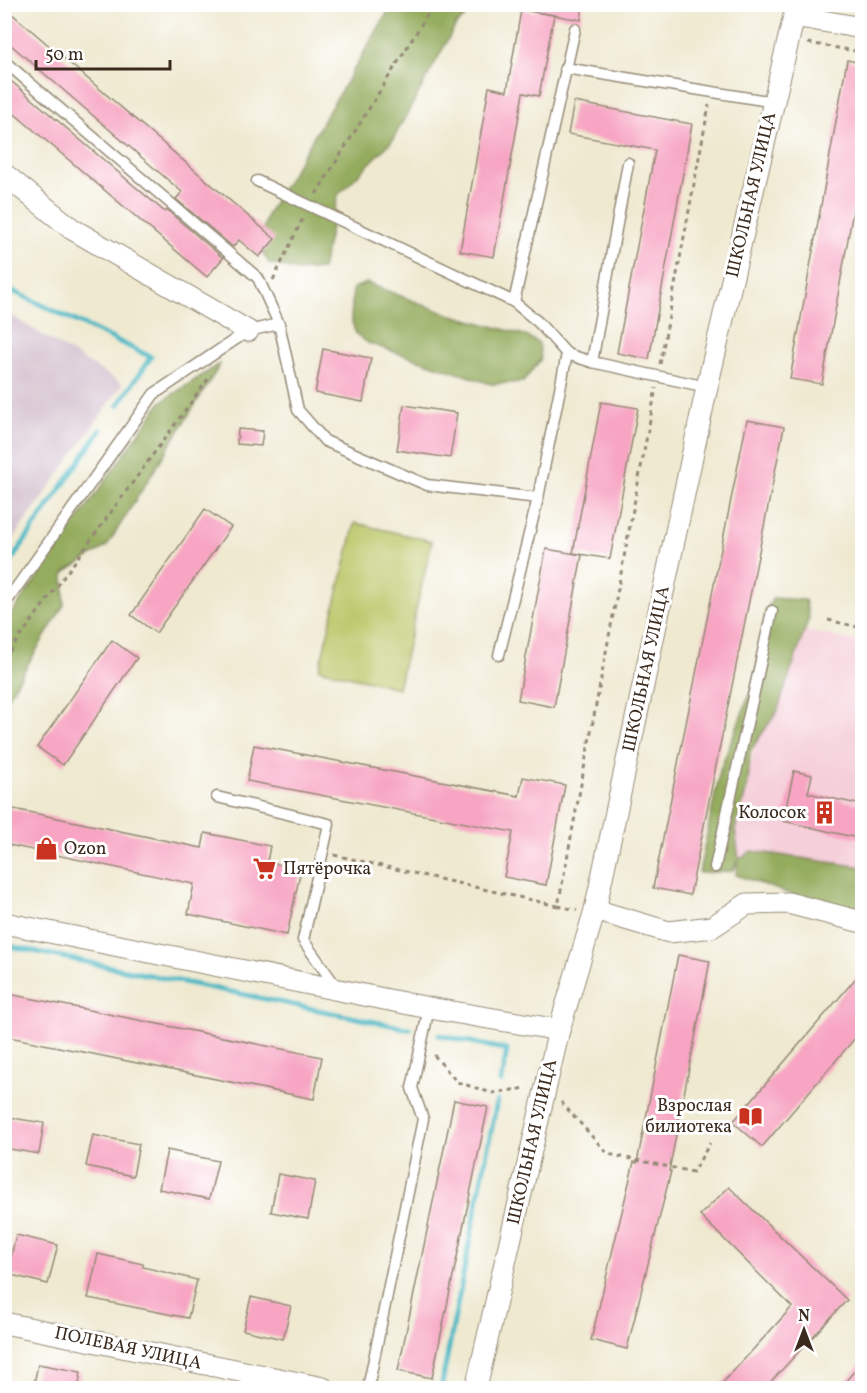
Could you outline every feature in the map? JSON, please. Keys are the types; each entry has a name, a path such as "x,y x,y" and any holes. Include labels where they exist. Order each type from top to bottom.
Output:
{"street":[{"name":"ШКОЛЬНАЯ УЛИЦА","path":"476,1389 794,16 862,28"},
{"path":"4,174 72,229 248,331"},
{"path":"586,910 669,932 712,927 747,904 788,903 862,922"},
{"path":"4,923 429,1008 559,1030"},
{"name":"ПОЛЕВАЯ УЛИЦА","path":"4,1323 323,1389"}],"lane":[{"path":"514,302 575,29"},
{"path":"4,61 258,278 279,324 298,410 325,441 427,485 538,498"},
{"path":"565,68 774,102"},
{"path":"591,362 628,163"},
{"path":"256,181 514,302 538,322 567,354 591,362 707,387"},
{"path":"4,604 154,393 248,331 279,324"},
{"path":"499,655 538,498 567,354"},
{"path":"715,867 772,611"},
{"path":"217,797 329,824 303,940 339,990"},
{"path":"368,1389 423,1119 412,1088 429,1008"}],"path":[{"path":"266,295 309,206 434,4"},
{"path":"788,40 862,52"},
{"path":"558,906 712,92"},
{"path":"4,659 215,368"},
{"path":"828,620 862,628"},
{"path":"323,853 558,906 586,910"},
{"path":"423,1042 457,1082 492,1093 547,1085 608,1154 693,1172 710,1143"}],"shaded area":[{"path":"5,312 123,384 5,550"},
{"path":"782,626 862,642 862,883 729,860"}],"green space":[{"path":"392,5 478,5 456,25 392,141 338,195 322,269 297,271 269,263 259,245 267,215"},
{"path":"367,283 445,313 524,335 539,343 541,359 523,382 491,384 368,343 356,334 351,319 353,288"},
{"path":"221,363 107,546 64,573 64,605 5,702 5,623 161,402"},
{"path":"355,523 432,541 398,688 319,669"},
{"path":"773,598 805,600 809,618 777,712 750,751 748,784 735,830 739,859 752,851 862,867 862,912 835,910 736,875 738,861 732,871 699,873 720,770 769,641 765,612"}],"building":[{"path":"536,4 583,4 581,20 535,12"},
{"path":"4,7 275,239 259,257 239,240 233,247 176,199 182,192 4,39"},
{"path":"521,10 554,15 539,96 523,93 494,257 460,251 489,87 507,91"},
{"path":"847,60 862,63 862,161 822,384 790,379"},
{"path":"4,75 165,212 167,210 223,258 207,277 4,105"},
{"path":"574,102 692,124 649,359 617,353 655,150 568,134"},
{"path":"323,349 371,358 363,402 315,393"},
{"path":"601,402 638,408 610,559 573,553"},
{"path":"404,405 457,413 450,458 397,450"},
{"path":"747,420 784,427 690,895 653,888"},
{"path":"238,429 263,431 261,446 237,444"},
{"path":"205,509 231,527 156,633 131,615"},
{"path":"546,549 582,555 554,707 518,700"},
{"path":"112,640 137,658 63,765 37,747"},
{"path":"254,745 519,796 523,777 565,785 546,885 504,877 513,832 247,781"},
{"name":"Колосок","path":"794,771 812,775 808,793 862,805 862,839 783,821"},
{"path":"4,807 202,848 205,833 270,846 267,862 301,869 287,935 188,914 194,884 4,844"},
{"path":"678,955 710,961 669,1171 671,1171 627,1349 591,1340 634,1162 637,1163"},
{"path":"862,971 862,1030 762,1147 733,1122"},
{"path":"4,993 322,1057 314,1099 4,1036"},
{"path":"454,1100 488,1107 432,1378 398,1371"},
{"path":"6,1117 44,1123 39,1154 4,1148"},
{"path":"93,1135 139,1144 133,1176 86,1166"},
{"path":"167,1150 218,1161 209,1199 159,1189"},
{"path":"278,1174 315,1181 308,1219 271,1212"},
{"path":"729,1187 847,1300 764,1389 717,1389 792,1307 700,1215"},
{"path":"16,1235 58,1245 48,1284 7,1274"},
{"path":"98,1254 197,1280 188,1318 88,1298"},
{"path":"251,1297 291,1306 283,1339 243,1330"},
{"path":"862,1362 862,1389 839,1389"},
{"path":"38,1364 81,1372 78,1389 33,1389"}],"waterway":[{"path":"4,287 151,357 118,405"},
{"path":"4,571 101,430"},
{"path":"4,945 410,1029"},
{"path":"439,1035 507,1050 501,1082"},
{"path":"441,1388 497,1101"}],"place":[{"name":"Колосок","path":"824,813"},
{"name":"Ozon","path":"46,849"},
{"name":"Пятёрочка","path":"265,869"},
{"name":"Взрослая билиотека","path":"750,1116"}]}
